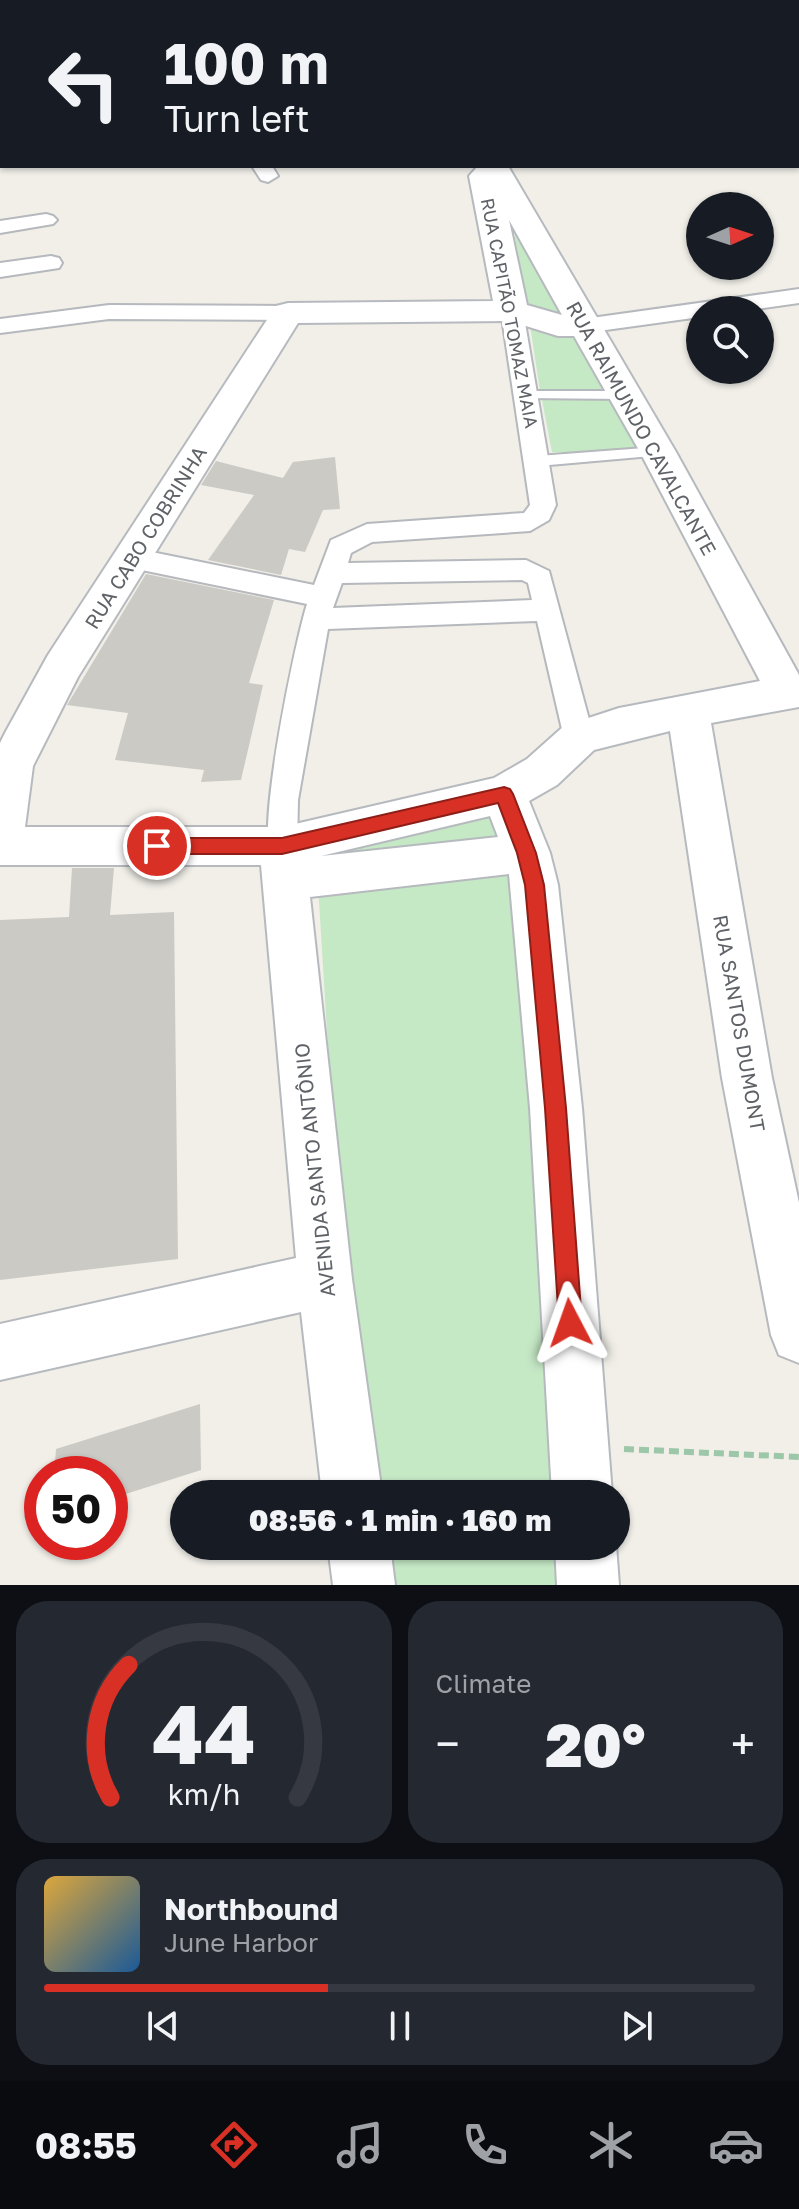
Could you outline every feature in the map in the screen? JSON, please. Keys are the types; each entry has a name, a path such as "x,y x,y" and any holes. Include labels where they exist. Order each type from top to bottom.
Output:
{"street":[{"name":"RUA CAPITÃO TOMAZ MAIA","path":"323,596 340,547 352,538 367,533 530,522 540,514 543,505 538,461 512,311 482,168"},
{"name":"RUA RAIMUNDO CAVALCANTE","path":"494,168 793,692"},
{"path":"0,227 46,220"},
{"path":"500,254 542,251"},
{"path":"0,270 51,263"},
{"path":"0,326 109,312 512,311 558,325 584,326 799,296"},
{"name":"RUA CABO COBRINHA","path":"0,846 6,768 63,666 288,313"},
{"path":"132,558 323,596 547,610"},
{"path":"323,596 526,570 540,578 579,738"},
{"path":"282,863 283,800 323,596"},
{"path":"282,863 509,792 542,772 579,738 688,710 793,692"},
{"name":"RUA SANTOS DUMONT","path":"688,710 747,1078 799,1335"},
{"path":"509,792 535,885 554,1092 581,1470"},
{"path":"0,846 282,863 527,853"},
{"name":"AVENIDA SANTO ANTÔNIO","path":"282,863 325,1279 350,1480"},
{"path":"0,1352 325,1279"},
{"path":"361,1560 364,1585"},
{"path":"587,1560 588,1585"}],"lane":[{"path":"527,395 625,395"},
{"path":"538,461 658,452"}],"path":[{"path":"581,1470 799,1457"}],"green space":[{"path":"514,232 574,322 551,323 527,303"},
{"path":"529,318 579,330 617,390 540,391"},
{"path":"623,399 649,448 615,454 552,452 542,400"},
{"path":"498,805 517,846 314,859"},
{"path":"524,862 566,1480 367,1480 343,1290 318,885"},
{"path":"378,1560 572,1560 573,1585 381,1585"}],"building":[{"path":"335,457 340,509 323,510 305,552 289,549 281,575 208,560 254,495 201,485 216,461 283,478 293,462"},
{"path":"146,574 274,600 249,683 263,685 241,780 201,782 204,770 115,760 128,713 67,705"},
{"path":"72,868 114,868 110,915 174,912 178,1259 0,1280 0,920 69,917"},
{"path":"200,1404 201,1470 128,1493 128,1456 55,1456 56,1449"}],"route":[{"path":"157,846 282,846 504,794 527,853 535,885 556,1108 570,1323"}]}
